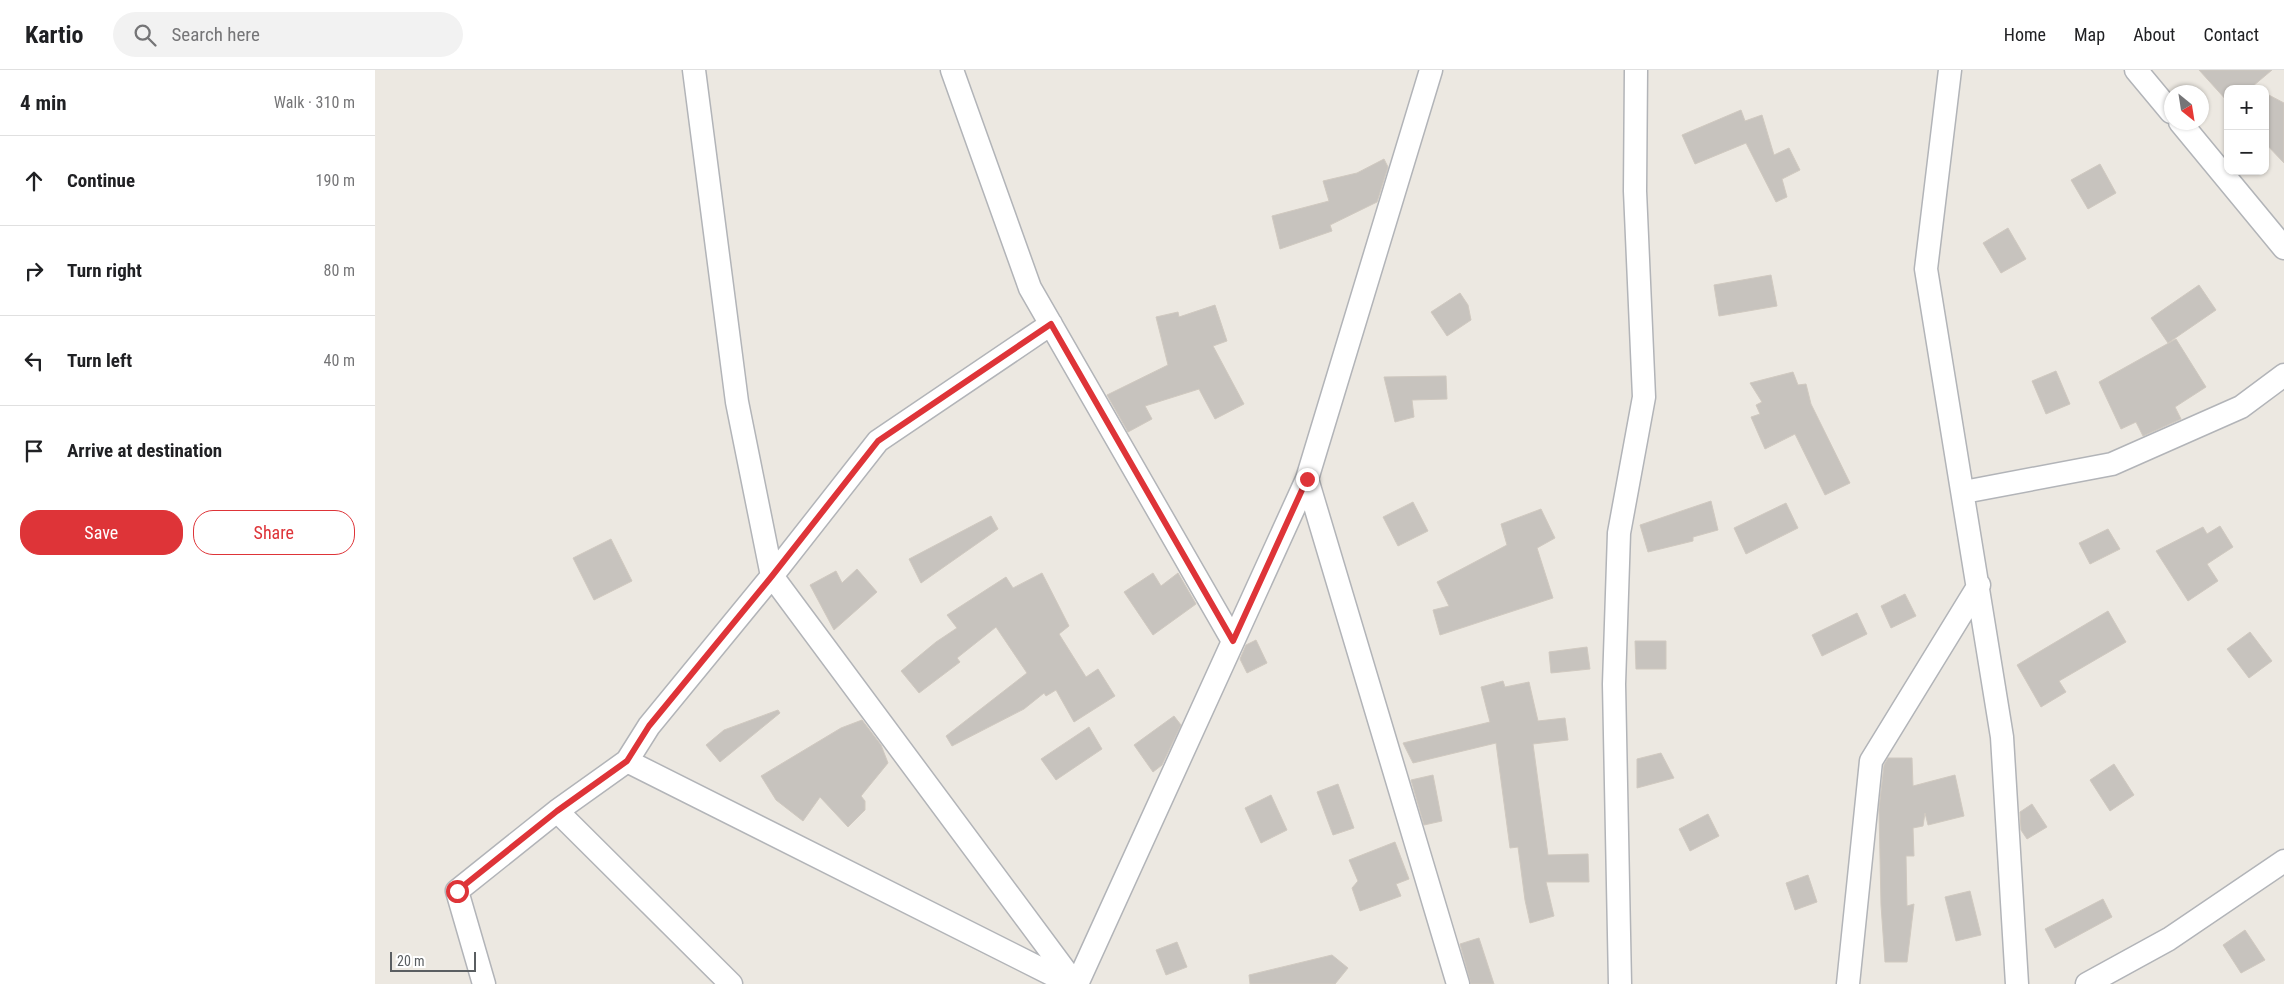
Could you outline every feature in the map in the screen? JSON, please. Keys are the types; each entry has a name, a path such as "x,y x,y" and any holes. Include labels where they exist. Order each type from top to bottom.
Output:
{"street":[{"path":"694,70 737,402 772,576 1075,984"},
{"path":"952,70 1031,288 1233,641"},
{"path":"1075,984 1307,479 1431,70"},
{"path":"1620,984 1614,684 1619,533 1644,397 1635,192 1636,70"},
{"path":"1950,70 1926,269 1964,492 2002,737 2017,984"},
{"path":"2136,70 2164,104"},
{"path":"2187,130 2284,248"},
{"path":"484,984 457,891 557,811 627,761 649,726 772,576 878,441 1051,324"},
{"path":"1964,492 2112,464 2241,407 2284,375"},
{"path":"1307,479 1458,984"},
{"path":"1849,984 1871,761 1979,585"},
{"path":"627,761 1075,984"},
{"path":"557,811 731,984"},
{"path":"2087,984 2169,939 2284,861"}],"building":[{"path":"2199,70 2272,70 2254,85 2224,85 2224,98"},
{"path":"2269,95 2284,103 2284,163 2269,147"},
{"path":"1741,110 1745,121 1762,115 1774,155 1789,148 1800,170 1782,179 1787,197 1776,202 1746,143 1695,164 1682,135"},
{"path":"1384,159 1388,167 1377,202 1330,225 1332,231 1280,249 1272,216 1329,201 1323,181 1357,173"},
{"path":"2100,164 2116,193 2088,209 2071,180"},
{"path":"2008,228 2026,259 2001,273 1983,243"},
{"path":"1771,275 1777,306 1719,316 1714,285"},
{"path":"2199,285 2216,310 2168,343 2151,318"},
{"path":"1460,293 1468,305 1471,320 1447,336 1431,312"},
{"path":"1215,305 1227,341 1213,346 1244,404 1215,419 1199,389 1145,406 1152,419 1128,432 1107,395 1168,365 1156,317 1178,312 1179,317"},
{"path":"2176,339 2206,387 2175,407 2181,419 2143,436 2136,422 2121,429 2099,382"},
{"path":"2056,371 2070,404 2046,414 2032,381"},
{"path":"1793,372 1798,385 1806,384 1811,404 1850,483 1825,495 1795,434 1765,449 1751,417 1760,414 1756,405 1762,402 1750,383"},
{"path":"1446,376 1447,399 1412,400 1414,417 1395,422 1384,377"},
{"path":"1711,501 1718,530 1693,537 1693,541 1648,552 1640,525"},
{"path":"1413,502 1428,531 1398,546 1383,517"},
{"path":"1786,503 1798,528 1746,554 1734,528"},
{"path":"1541,509 1555,538 1537,548 1553,598 1440,635 1433,610 1449,606 1437,582 1507,545 1501,524"},
{"path":"991,516 998,529 921,583 909,559"},
{"path":"2220,526 2233,547 2207,564 2218,581 2188,601 2156,551 2203,527 2207,534"},
{"path":"2108,529 2120,549 2090,564 2079,543"},
{"path":"611,539 632,581 594,600 573,558"},
{"path":"857,569 877,592 834,630 810,585 836,571 842,583"},
{"path":"1042,573 1069,626 1059,634 1086,677 1098,669 1115,696 1074,722 1056,690 1046,696 1044,693 1024,709 952,746 946,736 1027,673 996,627 957,658 960,662 919,693 901,671 936,642 957,628 947,615 1006,577 1013,588"},
{"path":"1153,573 1161,586 1178,573 1196,604 1153,635 1124,592"},
{"path":"1905,594 1916,616 1891,628 1881,606"},
{"path":"2108,611 2126,642 2059,681 2066,692 2041,707 2017,665"},
{"path":"1857,613 1867,634 1822,656 1812,635"},
{"path":"2250,632 2272,661 2249,678 2227,649"},
{"path":"1256,640 1267,663 1247,673 1240,659 1246,645"},
{"path":"1635,641 1666,641 1666,669 1636,669"},
{"path":"1587,647 1590,669 1551,673 1549,652"},
{"path":"1503,681 1505,687 1529,682 1538,721 1565,718 1568,740 1533,744 1548,855 1588,854 1589,882 1546,882 1554,916 1530,923 1518,847 1510,848 1496,743 1413,763 1403,743 1490,722 1481,687"},
{"path":"778,710 780,713 720,762 706,745 724,730"},
{"path":"1174,716 1181,725 1162,765 1153,772 1134,745"},
{"path":"862,720 881,745 888,763 861,796 865,801 865,810 848,827 820,797 803,821 776,800 761,776 841,728"},
{"path":"1089,727 1102,749 1056,780 1041,759"},
{"path":"1661,753 1674,778 1637,788 1637,759"},
{"path":"1888,758 1912,758 1913,786 1955,775 1964,816 1928,825 1925,813 1923,826 1913,828 1914,856 1906,856 1907,906 1914,904 1907,962 1885,962 1881,905 1879,809 1884,765"},
{"path":"2114,764 2134,795 2110,811 2090,780"},
{"path":"1433,775 1442,821 1424,825 1411,780"},
{"path":"1338,784 1354,828 1333,835 1317,792"},
{"path":"1271,795 1287,830 1261,843 1245,808"},
{"path":"2032,804 2047,827 2027,839 2021,830 2020,812"},
{"path":"1708,814 1719,836 1690,851 1679,829"},
{"path":"1395,842 1409,879 1396,884 1401,896 1360,911 1352,888 1358,881 1349,860"},
{"path":"1808,875 1817,902 1795,910 1786,883"},
{"path":"1970,891 1981,935 1956,941 1945,897"},
{"path":"2103,899 2112,917 2055,948 2045,929"},
{"path":"2245,930 2265,960 2241,973 2223,945"},
{"path":"1479,938 1494,984 1471,984 1460,944"},
{"path":"1177,942 1187,967 1166,975 1156,950"},
{"path":"1332,955 1348,968 1335,984 1250,984 1249,975"}],"route":[{"path":"457,891 557,811 627,761 649,726 772,576 878,441 1051,324 1233,641 1307,479"}]}
